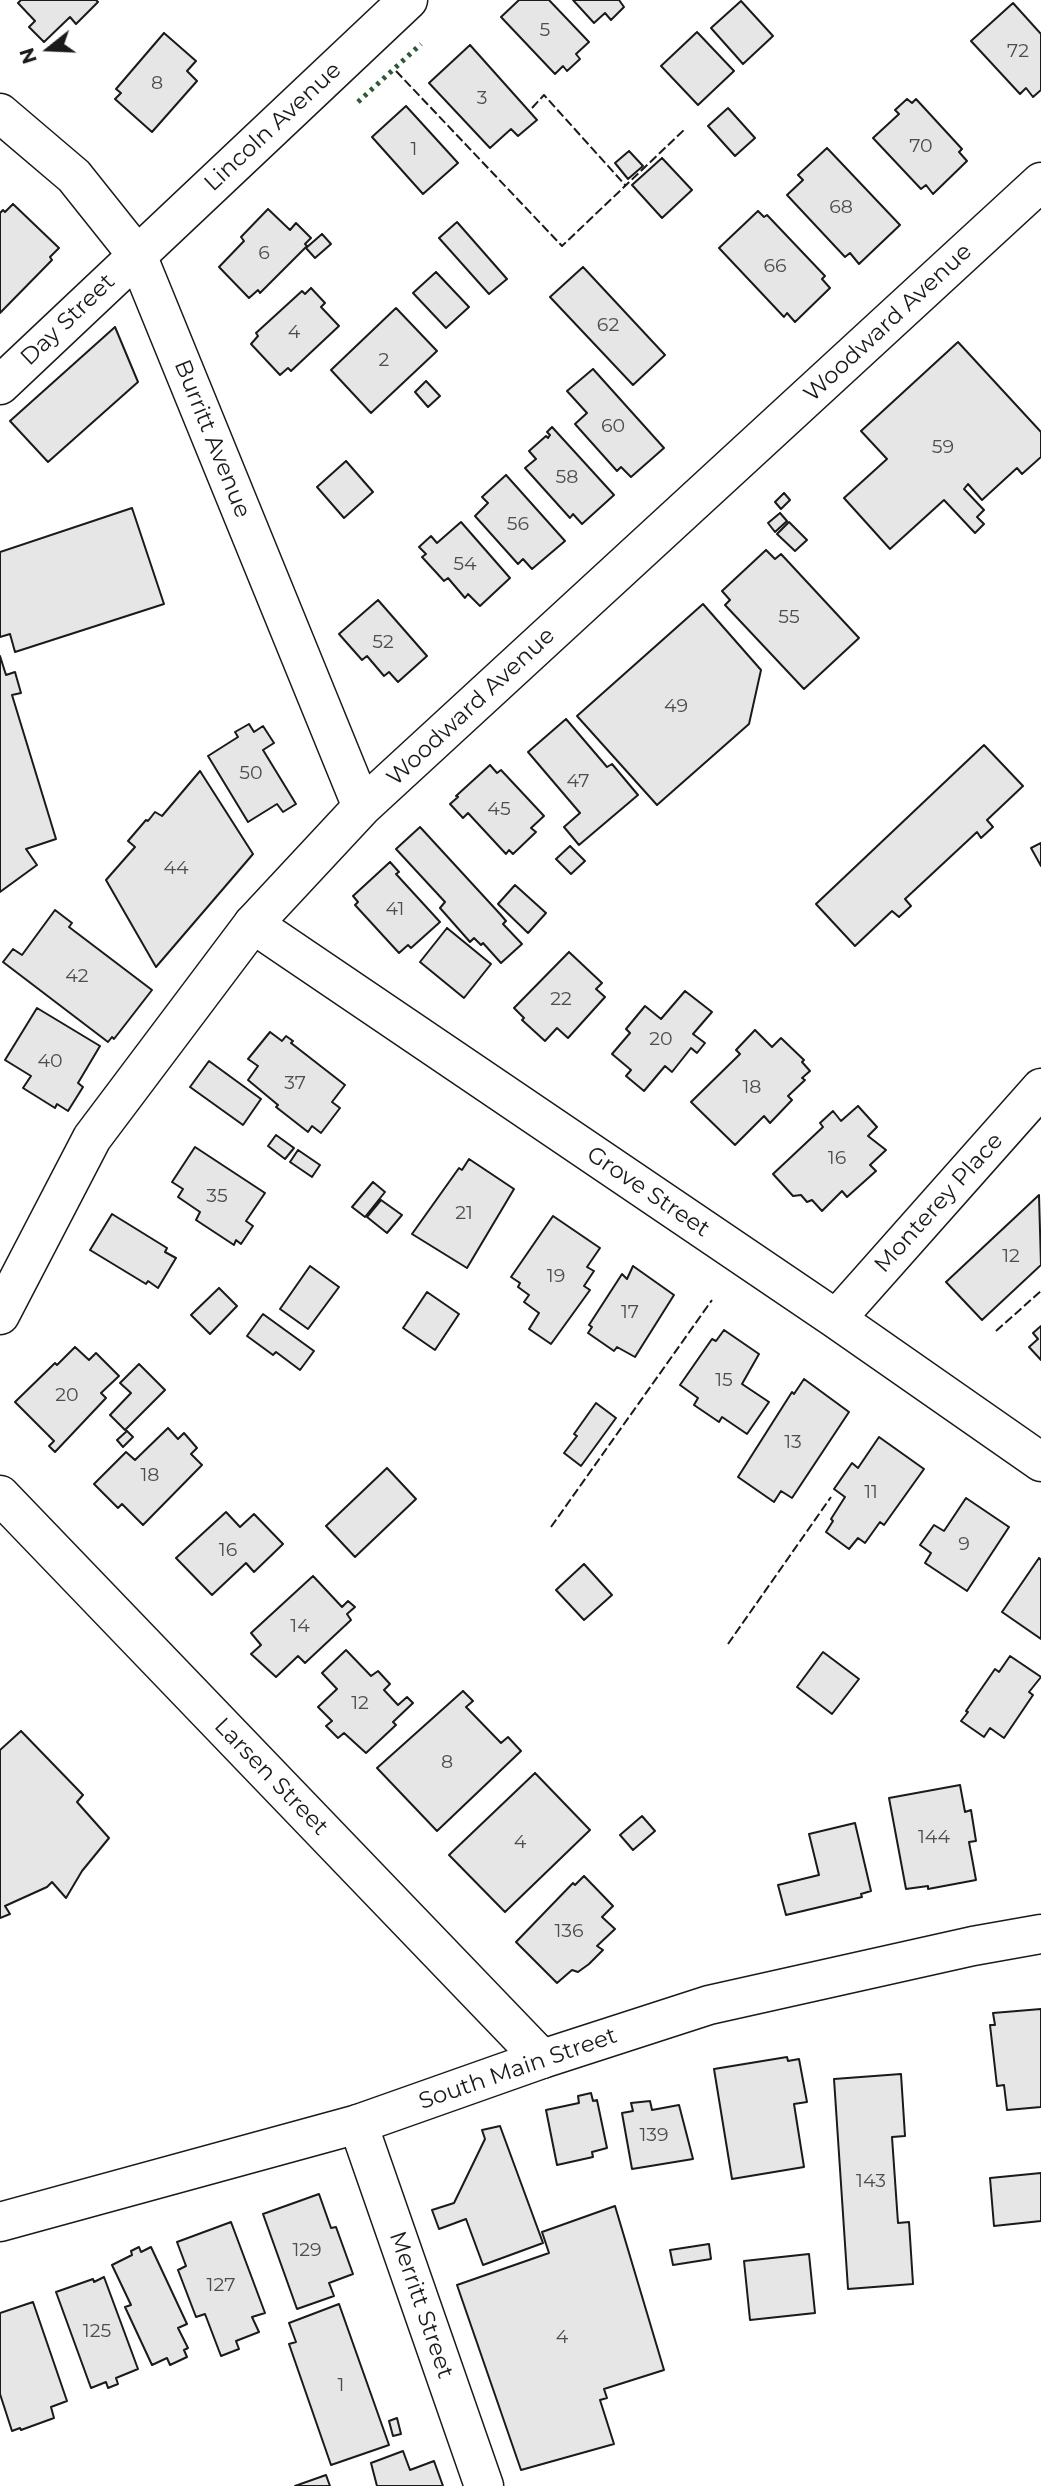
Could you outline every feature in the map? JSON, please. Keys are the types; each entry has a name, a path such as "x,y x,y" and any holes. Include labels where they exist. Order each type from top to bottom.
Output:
{"main road":[{"name":"Lincoln Avenue","path":"137,255 408,0"},
{"name":"Burritt Avenue","path":"0,113 74,176 137,255 362,807"},
{"name":"Woodward Avenue","path":"0,1315 92,1138 253,924 362,807 1041,182"},
{"name":"Day Street","path":"0,385 137,255"},
{"name":"Grove Street","path":"253,924 836,1319 1041,1462"},
{"name":"Monterey Place","path":"836,1319 1041,1088"},
{"name":"Larsen Street","path":"0,1495 542,2059"},
{"name":"South Main Street","path":"0,2222 358,2124 542,2059 709,2005 935,1954 1041,1934"},
{"name":"Merritt Street","path":"358,2124 484,2486"}],"building":[{"path":"21,0 98,2 76,24 70,17 44,42 29,27 35,21 18,3"},
{"path":"519,0 549,0 589,42 576,54 580,59 567,71 563,66 555,74 501,17"},
{"path":"573,0 619,0 624,7 611,20 605,13 594,23"},
{"path":"741,1 773,36 743,64 711,28"},
{"path":"1013,3 1041,34 1041,90 1033,97 1026,88 1020,94 971,41"},
{"path":"697,32 734,71 698,105 661,66"},
{"path":"164,33 196,61 187,71 197,81 152,132 115,99 121,93 116,89"},
{"path":"470,45 537,120 518,136 511,129 490,148 429,83"},
{"path":"907,99 912,103 916,99 962,149 959,152 967,161 933,194 926,185 921,189 873,138 899,114 895,110"},
{"path":"406,106 458,163 423,194 372,137"},
{"path":"728,108 755,138 735,156 708,126"},
{"path":"827,148 900,225 859,264 850,253 845,257 787,195 803,180 798,175"},
{"path":"629,151 643,166 628,179 615,163"},
{"path":"662,158 692,190 662,218 632,185"},
{"path":"13,204 59,248 50,257 52,260 0,313 0,213"},
{"path":"268,209 290,230 296,223 311,238 305,244 307,246 260,293 258,290 249,298 219,267 244,241 241,237"},
{"path":"758,211 764,217 767,215 825,276 822,279 830,288 795,322 787,313 784,317 719,248"},
{"path":"457,222 507,279 489,294 439,238"},
{"path":"322,234 331,244 315,258 306,248"},
{"path":"583,267 665,355 633,385 550,297"},
{"path":"436,272 469,307 446,328 413,293"},
{"path":"311,288 325,303 321,307 339,326 291,371 288,368 280,375 251,344 258,336 256,333 302,291 305,294"},
{"path":"396,308 437,351 371,413 331,370"},
{"path":"115,327 138,382 48,462 10,421"},
{"path":"958,342 1041,432 1041,457 1022,474 1017,468 982,500 968,484 964,489 984,510 977,517 984,524 975,533 944,500 890,549 844,498 887,459 861,431"},
{"path":"593,369 664,448 631,477 621,467 617,471 575,424 587,413 567,391"},
{"path":"426,381 440,396 428,407 415,392"},
{"path":"552,427 614,495 582,524 573,514 570,518 525,468 536,459 529,451 546,436 548,438 550,435 547,432"},
{"path":"346,461 373,492 344,518 317,487"},
{"path":"506,475 565,541 532,569 523,559 518,564 475,516 488,503 482,497"},
{"path":"784,493 790,500 781,509 775,502"},
{"path":"132,508 164,604 15,652 10,634 0,637 0,552"},
{"path":"780,513 787,521 775,532 768,523"},
{"path":"461,522 510,578 480,606 468,594 465,598 448,578 444,581 422,557 426,554 419,547 431,536 437,543"},
{"path":"789,522 807,540 795,551 777,534"},
{"path":"766,550 775,559 781,554 859,638 804,689 725,605 730,600 722,591"},
{"path":"378,600 427,656 398,682 389,672 384,676 367,656 362,660 339,634"},
{"path":"703,604 761,670 749,724 657,805 577,716"},
{"path":"0,656 6,675 15,672 21,693 12,695 56,839 26,849 37,865 0,892"},
{"path":"566,719 607,767 612,764 638,795 579,845 564,827 580,813 528,752"},
{"path":"249,724 254,732 263,726 274,743 263,750 296,804 283,812 277,804 248,822 208,756 238,737 235,732"},
{"path":"984,745 1023,786 987,820 993,827 981,838 977,832 905,899 911,906 899,917 892,911 855,946 816,904"},
{"path":"490,765 497,773 501,770 544,816 531,828 536,832 513,854 509,850 506,854 468,813 463,818 450,804"},
{"path":"200,771 253,854 156,967 106,880 135,847 128,841 146,820 155,812 162,816"},
{"path":"420,827 500,914 506,921 503,924 522,944 501,963 483,943 481,945 474,938 470,942 440,908 445,902 396,849"},
{"path":"1041,843 1041,866 1031,848"},
{"path":"570,846 585,861 571,874 556,859"},
{"path":"390,862 399,872 396,874 440,922 411,948 408,945 399,953 355,905 358,902 353,896"},
{"path":"515,885 546,913 528,933 498,904"},
{"path":"55,910 72,923 69,927 152,990 114,1039 112,1037 108,1042 3,962 13,949 22,955"},
{"path":"447,928 491,964 464,998 420,962"},
{"path":"569,952 602,983 596,989 605,997 568,1038 557,1028 545,1041 522,1020 524,1018 514,1008"},
{"path":"685,991 712,1012 693,1034 705,1043 697,1053 691,1048 672,1072 665,1066 644,1091 626,1076 631,1070 612,1054 630,1033 626,1029 645,1006 661,1019"},
{"path":"37,1008 100,1046 78,1083 83,1087 68,1111 57,1104 55,1108 23,1088 31,1076 5,1060"},
{"path":"755,1030 772,1047 781,1038 804,1060 802,1062 810,1071 802,1078 805,1080 788,1096 792,1100 770,1123 764,1116 735,1145 691,1102 740,1054 736,1050"},
{"path":"270,1032 282,1041 286,1036 293,1041 291,1043 345,1085 332,1102 340,1108 321,1133 312,1126 308,1132 248,1080 258,1066 248,1059"},
{"path":"209,1061 261,1099 243,1125 190,1087"},
{"path":"858,1106 877,1127 868,1136 886,1150 870,1165 876,1171 847,1197 842,1191 822,1211 812,1200 807,1202 801,1195 793,1196 773,1174 823,1127 820,1123 833,1111 841,1121"},
{"path":"276,1135 294,1148 285,1159 268,1146"},
{"path":"195,1147 265,1193 246,1221 253,1226 241,1244 236,1240 234,1245 196,1220 200,1212 178,1197 183,1189 172,1182"},
{"path":"298,1150 320,1165 312,1177 290,1162"},
{"path":"469,1159 514,1189 467,1268 412,1234 459,1168 462,1170"},
{"path":"373,1182 385,1192 365,1217 352,1207"},
{"path":"1039,1195 1041,1265 982,1320 946,1282"},
{"path":"381,1200 402,1215 387,1233 367,1217"},
{"path":"112,1214 167,1248 165,1252 176,1258 158,1288 148,1281 146,1284 90,1250"},
{"path":"553,1216 600,1248 587,1267 594,1271 584,1286 590,1290 551,1344 529,1329 539,1313 524,1302 529,1295 518,1287 520,1283 511,1277"},
{"path":"310,1266 339,1287 308,1329 280,1309"},
{"path":"633,1266 674,1295 635,1357 617,1347 614,1351 588,1333 592,1327 589,1325 622,1274 627,1279"},
{"path":"219,1288 237,1306 210,1334 191,1315"},
{"path":"427,1292 459,1314 435,1350 403,1328"},
{"path":"263,1314 314,1351 300,1370 276,1352 273,1355 247,1336"},
{"path":"1041,1326 1041,1360 1029,1347 1038,1339 1033,1333"},
{"path":"724,1330 759,1354 742,1384 769,1402 747,1434 722,1417 719,1422 694,1405 698,1398 680,1385 712,1339 716,1341"},
{"path":"75,1347 89,1360 96,1353 119,1376 101,1393 106,1398 55,1452 49,1446 54,1441 15,1402"},
{"path":"139,1364 165,1390 125,1430 110,1415 131,1393 120,1383"},
{"path":"804,1379 849,1412 792,1498 781,1491 774,1502 738,1477 792,1392 794,1394"},
{"path":"596,1403 616,1418 581,1466 564,1453"},
{"path":"168,1428 178,1439 184,1433 197,1448 191,1454 202,1465 143,1525 122,1504 118,1508 94,1484 126,1452 135,1460"},
{"path":"127,1431 133,1437 123,1447 117,1440"},
{"path":"879,1437 924,1469 884,1525 880,1522 865,1543 858,1538 849,1549 826,1532 845,1497 834,1489 852,1463 858,1468"},
{"path":"387,1468 416,1499 355,1557 326,1526"},
{"path":"966,1498 1009,1527 967,1591 925,1563 931,1553 920,1545 934,1525 944,1531"},
{"path":"226,1512 240,1527 254,1514 283,1544 254,1572 246,1563 212,1595 176,1558"},
{"path":"1039,1558 1041,1560 1041,1639 1002,1612"},
{"path":"584,1564 612,1595 584,1620 556,1590"},
{"path":"313,1576 342,1607 348,1601 355,1607 347,1614 351,1620 305,1663 298,1656 276,1677 251,1654 261,1645 251,1633"},
{"path":"346,1650 371,1676 378,1671 390,1684 384,1690 398,1705 407,1697 413,1703 393,1722 396,1725 366,1753 344,1733 338,1738 326,1726 332,1721 318,1707 337,1689 322,1673"},
{"path":"823,1652 859,1679 832,1714 797,1687"},
{"path":"1010,1656 1041,1677 1029,1692 1033,1695 1004,1738 990,1728 984,1737 961,1721 995,1669 999,1672"},
{"path":"463,1691 473,1701 466,1707 501,1743 508,1737 521,1751 437,1831 377,1768"},
{"path":"21,1731 83,1795 77,1802 109,1838 82,1871 66,1898 52,1882 47,1887 5,1906 10,1914 0,1918 0,1750"},
{"path":"535,1773 590,1830 505,1912 449,1855"},
{"path":"960,1785 965,1812 971,1810 976,1841 969,1842 976,1880 928,1889 928,1886 906,1889 889,1798"},
{"path":"642,1816 655,1831 633,1850 620,1835"},
{"path":"855,1823 871,1891 861,1894 862,1897 786,1915 778,1885 819,1875 809,1834"},
{"path":"584,1876 613,1906 602,1917 615,1929 597,1946 603,1950 589,1964 578,1972 572,1970 557,1983 516,1942 573,1883 575,1885"},
{"path":"1041,2009 1041,2107 1007,2110 1004,2085 997,2086 990,2025 995,2025 993,2013"},
{"path":"787,2057 788,2061 799,2059 807,2102 794,2104 804,2167 732,2179 714,2069"},
{"path":"901,2074 905,2136 892,2137 898,2223 909,2222 913,2284 848,2289 834,2079"},
{"path":"591,2093 593,2101 597,2100 607,2148 592,2152 593,2157 557,2165 546,2110 579,2103 578,2096"},
{"path":"650,2101 652,2110 679,2105 693,2159 632,2169 622,2113 633,2111 631,2103"},
{"path":"500,2126 543,2243 483,2265 466,2219 439,2229 432,2210 454,2203 485,2139 482,2130"},
{"path":"1041,2173 1041,2221 994,2226 990,2178"},
{"path":"319,2194 331,2228 336,2227 353,2274 329,2283 334,2296 297,2309 263,2214"},
{"path":"615,2206 664,2370 604,2389 607,2398 600,2400 614,2444 521,2470 457,2285 549,2253 542,2232"},
{"path":"231,2222 265,2313 252,2317 259,2332 236,2341 239,2349 221,2356 205,2314 196,2317 178,2270 186,2266 177,2242"},
{"path":"709,2244 711,2259 673,2265 670,2250"},
{"path":"139,2247 141,2252 151,2247 187,2324 178,2328 188,2348 184,2350 187,2357 170,2365 167,2358 152,2365 125,2307 131,2305 112,2265 132,2255 131,2251"},
{"path":"809,2254 815,2313 750,2320 744,2261"},
{"path":"104,2277 138,2369 116,2378 118,2384 108,2388 106,2382 91,2388 56,2292"},
{"path":"33,2302 67,2401 51,2407 54,2418 12,2431 0,2394 0,2313"},
{"path":"339,2304 389,2445 331,2465 289,2344 296,2342 289,2323"},
{"path":"397,2418 401,2434 393,2436 389,2421"},
{"path":"403,2451 410,2470 434,2461 443,2486 377,2486 371,2463"},
{"path":"326,2475 330,2486 295,2486"}],"hedge":[{"path":"358,102 421,44"}],"fence":[{"path":"396,71 562,246 685,129"},
{"path":"532,108 544,95 626,186"},
{"path":"996,1331 1041,1291"},
{"path":"551,1527 712,1300"},
{"path":"728,1644 831,1497"}]}
